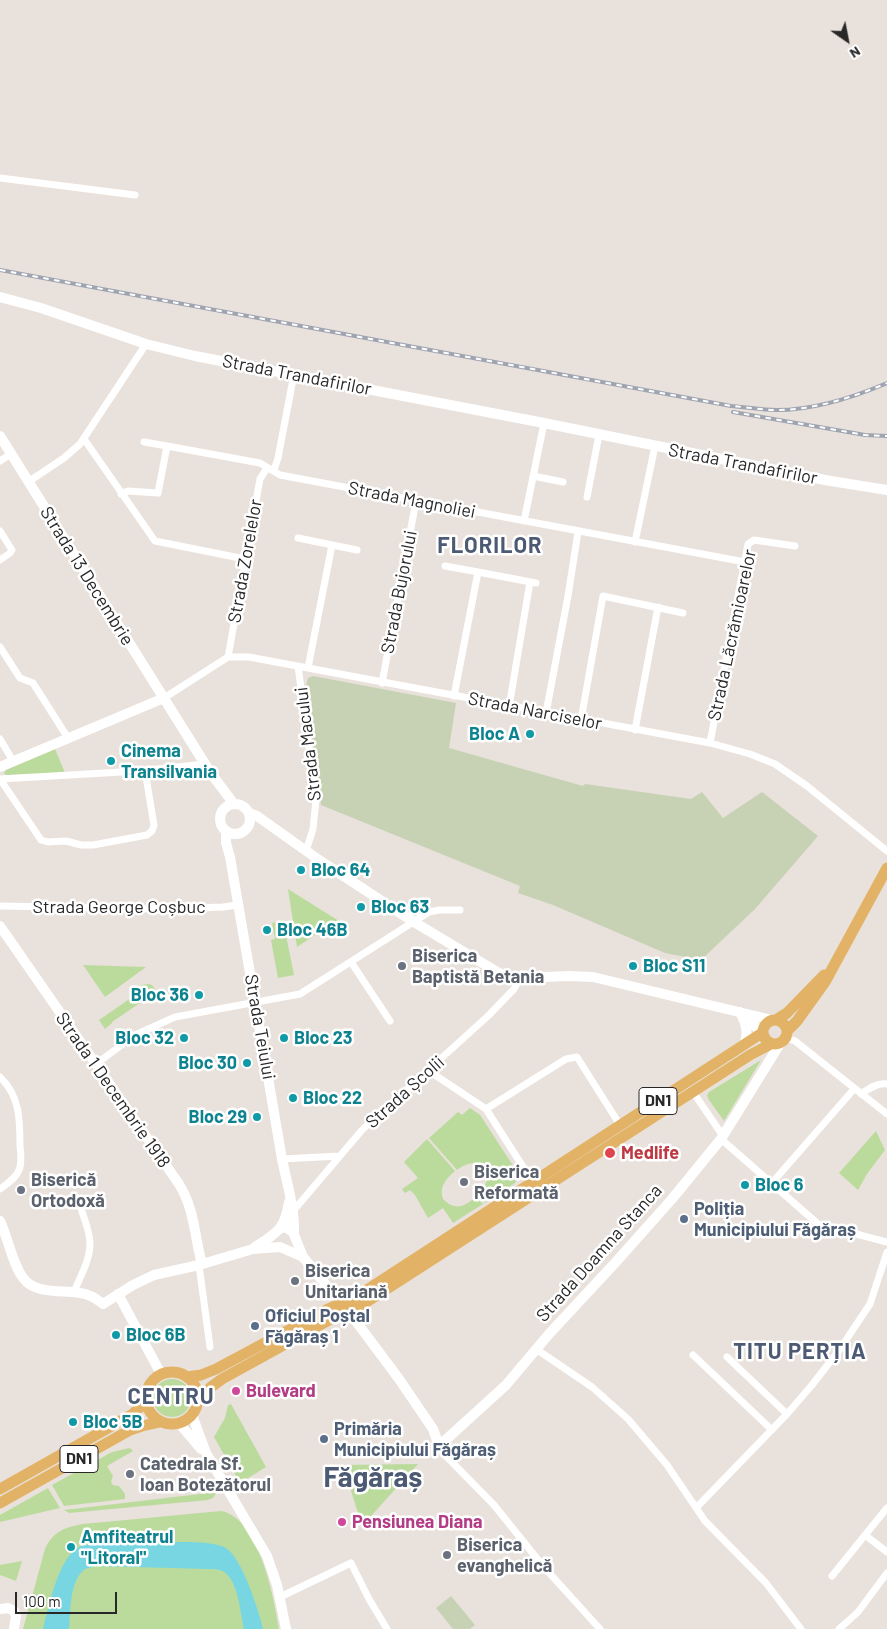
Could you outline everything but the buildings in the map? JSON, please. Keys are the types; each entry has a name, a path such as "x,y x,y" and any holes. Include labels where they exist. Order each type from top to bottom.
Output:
{"main road":[{"name":"Strada Doamna Stanca","path":"781,1039 810,1004 833,967 887,868"},
{"name":"Strada Doamna Stanca","path":"774,1020 787,1013 833,967"},
{"name":"DN1","path":"0,1489 133,1414 146,1399 150,1384 161,1374 174,1372 188,1377 201,1375 344,1308 370,1300 535,1187 571,1157 762,1033 765,1025 774,1020"},
{"path":"762,1033 765,1040 781,1039 783,1023 774,1020"},
{"name":"DN1","path":"535,1187 578,1167 750,1055 781,1039"},
{"name":"DN1","path":"192,1415 198,1401 211,1387 222,1379 344,1308"},
{"path":"188,1377 197,1390 198,1401"},
{"path":"146,1399 150,1412 160,1422"},
{"path":"179,1423 192,1415"},
{"name":"DN1","path":"0,1503 130,1430 160,1422 167,1424 179,1423"}],"street":[{"path":"0,178 135,195"},
{"name":"Strada Trandafirilor","path":"0,297 41,308 146,344 195,356 544,423 825,480 887,490"},
{"path":"28,482 74,451 84,439 146,344"},
{"name":"Strada Zorelelor","path":"228,657 260,480 270,469 275,467 278,458 294,374"},
{"path":"524,521 544,423"},
{"path":"586,497 599,435"},
{"name":"Strada 13 Decembrie","path":"0,436 205,764 234,804"},
{"path":"84,439 152,539 158,543 246,559"},
{"name":"Strada Magnoliei","path":"144,442 260,464 280,475 744,562"},
{"path":"121,494 128,491 158,493 167,446"},
{"path":"635,542 655,446"},
{"path":"0,461 11,454"},
{"path":"533,476 563,482"},
{"name":"Strada Bujorului","path":"382,682 416,501"},
{"path":"0,531 12,551 0,560"},
{"path":"546,714 578,532"},
{"path":"298,538 357,550"},
{"name":"Strada Lăcrămioarelor","path":"710,743 748,544 754,540 796,546"},
{"path":"308,668 332,545"},
{"path":"445,566 533,582 509,707"},
{"path":"454,696 478,572"},
{"path":"580,720 603,596 683,612"},
{"path":"635,730 658,607"},
{"path":"0,647 20,678 33,684 68,738"},
{"path":"0,767 164,698 228,657"},
{"name":"Strada Narciselor","path":"228,657 249,657 298,666 546,714 710,743 750,754 780,768 807,786 887,851"},
{"name":"Strada Macului","path":"298,666 316,800 314,829 306,851"},
{"path":"0,739 13,761"},
{"path":"0,779 145,771 205,764"},
{"path":"0,779 41,840 93,845 147,835 152,831 154,825 145,771"},
{"name":"Strada 13 Decembrie","path":"220,787 222,812"},
{"path":"249,818 245,830 238,834 226,832 219,821 222,812 229,805 242,806 249,818 273,828 414,922 505,976 520,978 593,977 774,1020"},
{"name":"Strada Teiului","path":"226,832 226,843 230,856 290,1198"},
{"name":"Strada Teiului","path":"230,856 233,842 238,834"},
{"name":"Strada George Coșbuc","path":"0,906 165,909 238,906"},
{"path":"96,1064 135,1036 175,1017 300,994 434,910 460,910"},
{"name":"Strada 1 Decembrie 1918","path":"0,926 188,1198 201,1264"},
{"path":"351,962 390,1021"},
{"name":"Strada Școlii","path":"294,1210 366,1127 427,1074 498,1007 514,989 520,978"},
{"path":"740,1012 762,1033"},
{"path":"740,1012 746,1028 744,1045"},
{"path":"781,1039 799,1044 887,1114"},
{"name":"Strada Doamna Stanca","path":"439,1446 506,1384 672,1199 722,1138 781,1039"},
{"path":"486,1109 566,1059 577,1057 620,1125"},
{"path":"427,1074 486,1109 535,1187"},
{"path":"0,1077 10,1088 17,1105 20,1121 21,1161 18,1172 0,1189"},
{"path":"861,1094 874,1086 886,1082"},
{"path":"771,1184 854,1088"},
{"path":"693,1092 722,1138 771,1184 818,1224 887,1242"},
{"path":"282,1159 339,1156"},
{"path":"571,1157 578,1167"},
{"path":"0,1221 19,1271 26,1282 40,1288 74,1292 100,1299 102,1295 108,1296 121,1292 154,1275 253,1249 291,1245 294,1235 294,1210 290,1198"},
{"path":"290,1198 286,1219 275,1239 283,1247 303,1257"},
{"path":"74,1292 90,1248 90,1237 80,1206"},
{"path":"253,1249 278,1231 288,1228 294,1235 303,1257 344,1308 433,1428 444,1454 494,1505 543,1566 600,1629"},
{"path":"696,1508 787,1414 830,1364 866,1312 874,1295 887,1252"},
{"path":"201,1264 210,1346"},
{"path":"121,1292 161,1374"},
{"path":"536,1349 586,1382 628,1419 667,1466 716,1533 766,1583 801,1629"},
{"path":"692,1355 772,1430"},
{"path":"726,1357 787,1414"},
{"path":"192,1415 206,1453 267,1556 280,1597 286,1629"},
{"path":"179,1423 206,1453"},
{"path":"832,1576 887,1508"},
{"path":"865,1534 887,1552"},
{"path":"280,1597 351,1562 368,1599 387,1629"},
{"path":"839,1629 858,1612 887,1573"},
{"path":"0,1609 8,1608 13,1610 16,1616 14,1629"}],"green space":[{"path":"313,676 456,703 449,748 583,786 585,784 691,799 702,792 723,818 762,792 818,836 755,909 701,960 665,953 553,905 518,893 520,886 321,805 306,686 308,678"},
{"path":"55,749 65,773 4,774 6,770"},
{"path":"288,889 347,926 349,930 342,935 333,923 297,947"},
{"path":"283,920 294,975 278,978 271,940 275,939 272,923"},
{"path":"83,965 146,967 105,997"},
{"path":"141,985 152,985 158,993 153,994 112,1022 105,1029 99,1020 144,989"},
{"path":"761,1060 724,1121 707,1095"},
{"path":"470,1108 480,1115 519,1175 515,1183 484,1203 478,1196 487,1178 485,1166 478,1163 470,1164 457,1170 429,1138 458,1112 462,1115"},
{"path":"876,1131 885,1150 858,1190 839,1173"},
{"path":"427,1139 455,1171 444,1183 442,1190 443,1199 447,1203 460,1206 476,1197 483,1204 453,1223 443,1208 428,1218 415,1195 410,1190 405,1193 402,1189 418,1178 404,1162"},
{"path":"172,1379 185,1385 191,1398 185,1411 172,1417 159,1411 153,1398 159,1385"},
{"path":"231,1404 266,1467 240,1483 214,1437 225,1418 228,1405"},
{"path":"130,1448 133,1451 107,1466 113,1476 111,1482 113,1485 119,1486 125,1494 125,1499 64,1506 52,1485 112,1452"},
{"path":"418,1464 362,1526 343,1465"},
{"path":"48,1488 60,1508 0,1522 0,1515"},
{"path":"217,1492 213,1498 208,1500 69,1513 64,1510"},
{"path":"221,1511 234,1517 245,1528 255,1543 268,1579 279,1629 23,1629 45,1549 52,1538 61,1531 83,1524"},
{"path":"22,1561 16,1581 0,1575 0,1565"},
{"path":"451,1596 475,1625 470,1629 453,1629 436,1608"}],"water":[{"path":"206,1543 224,1547 230,1552 243,1571 263,1629 244,1629 236,1590 229,1577 221,1570 96,1566 85,1569 76,1581 73,1589 69,1629 43,1629 56,1581 68,1557 76,1549 92,1544"}],"railway":[{"path":"0,270 731,406 771,410 805,408 847,398 887,383"},
{"path":"733,412 865,435 887,436"}],"place":[{"name":"Bloc A","path":"530,734"},
{"name":"Cinema Transilvania","path":"111,761"},
{"name":"Bloc 64","path":"301,870"},
{"name":"Bloc 63","path":"361,907"},
{"name":"Bloc 46B","path":"267,930"},
{"name":"Biserica Baptistă Betania","path":"402,966"},
{"name":"Bloc S11","path":"633,966"},
{"name":"Bloc 36","path":"199,995"},
{"name":"Bloc 32","path":"184,1038"},
{"name":"Bloc 23","path":"284,1038"},
{"name":"Bloc 30","path":"247,1063"},
{"name":"Bloc 22","path":"293,1098"},
{"name":"Bloc 29","path":"257,1117"},
{"name":"Medlife","path":"610,1153"},
{"name":"Biserica Reformată","path":"464,1182"},
{"name":"Bloc 6","path":"745,1185"},
{"name":"Biserică Ortodoxă","path":"21,1190"},
{"name":"Poliția Municipiului Făgăraș","path":"684,1219"},
{"name":"Biserica Unitariană","path":"295,1281"},
{"name":"Oficiul Poștal Făgăraș 1","path":"255,1326"},
{"name":"Bloc 6B","path":"116,1335"},
{"name":"Bulevard","path":"236,1391"},
{"name":"Bloc 5B","path":"73,1422"},
{"name":"Primăria Municipiului Făgăraș","path":"324,1439"},
{"name":"Catedrala Sf. Ioan Botezătorul","path":"130,1474"},
{"name":"Pensiunea Diana","path":"342,1522"},
{"name":"Amfiteatrul \"Litoral\"","path":"71,1547"},
{"name":"Biserica evanghelică","path":"447,1555"}],"district":[{"name":"FLORILOR","path":"490,546"},
{"name":"TITU PERȚIA","path":"800,1352"},
{"name":"CENTRU","path":"171,1397"},
{"name":"Făgăraș","path":"373,1478"}]}
